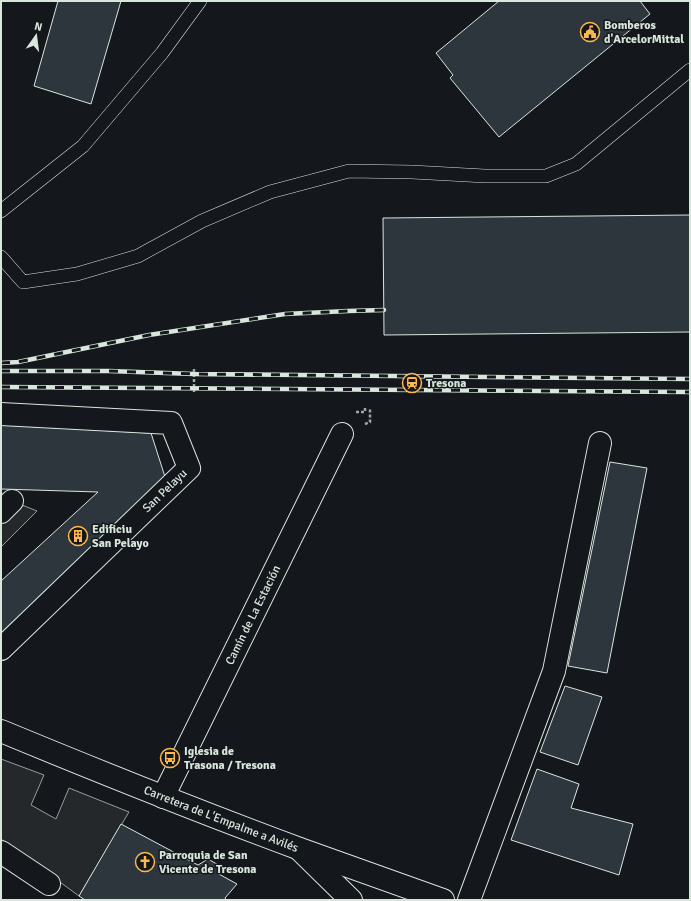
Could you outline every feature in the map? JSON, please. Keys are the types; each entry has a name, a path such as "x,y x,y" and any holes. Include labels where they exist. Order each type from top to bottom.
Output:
{"street":[{"name":"San Pelayu","path":"1,414 171,423 189,468 1,648"},
{"name":"Camín de La Estación","path":"163,797 342,434"},
{"path":"469,900 554,671 600,443"},
{"name":"Carretera de L'Empalme a Avilés","path":"1,731 163,797 299,849 443,900"},
{"path":"299,849 350,900"},
{"path":"1,852 49,884"}],"lane":[{"path":"1,211 83,146 162,53 200,1"},
{"path":"1,257 23,282 77,274 138,256 202,221 270,192 349,171 412,172 485,176 546,176 576,164 690,70"}],"path":[{"path":"194,369 194,394"}],"shaded area":[{"path":"1,493 12,501 37,511 1,547"},
{"path":"1,759 44,775 31,805 56,819 69,788 129,812 79,896 1,839"}],"building":[{"path":"58,1 121,1 91,104 34,86"},
{"path":"499,1 640,1 650,14 499,137 450,78 453,75 436,53"},
{"path":"690,215 690,332 384,335 383,218"},
{"name":"Edificiu San Pelayo","path":"1,425 151,433 166,480 1,633 1,581 98,492 1,489"},
{"path":"610,462 647,468 607,673 568,666"},
{"path":"565,686 602,697 578,765 540,752"},
{"path":"537,769 579,784 571,808 633,824 619,875 511,840"},
{"name":"Parroquia de San Vicente de Tresona","path":"121,824 198,865 208,859 222,867 217,873 237,884 225,898 226,900 85,900 79,896"}],"railway":[{"path":"1,363 18,362 149,335 285,314 384,310"},
{"path":"1,371 109,371 194,374 690,379"},
{"path":"1,387 690,392"}],"place":[{"name":"Bomberos d'ArcelorMittal","path":"590,32"},
{"name":"Tresona","path":"412,383"},
{"name":"Edificiu San Pelayo","path":"78,536"},
{"name":"Iglesia de Trasona / Tresona","path":"170,758"},
{"name":"Parroquia de San Vicente de Tresona","path":"145,862"}]}
